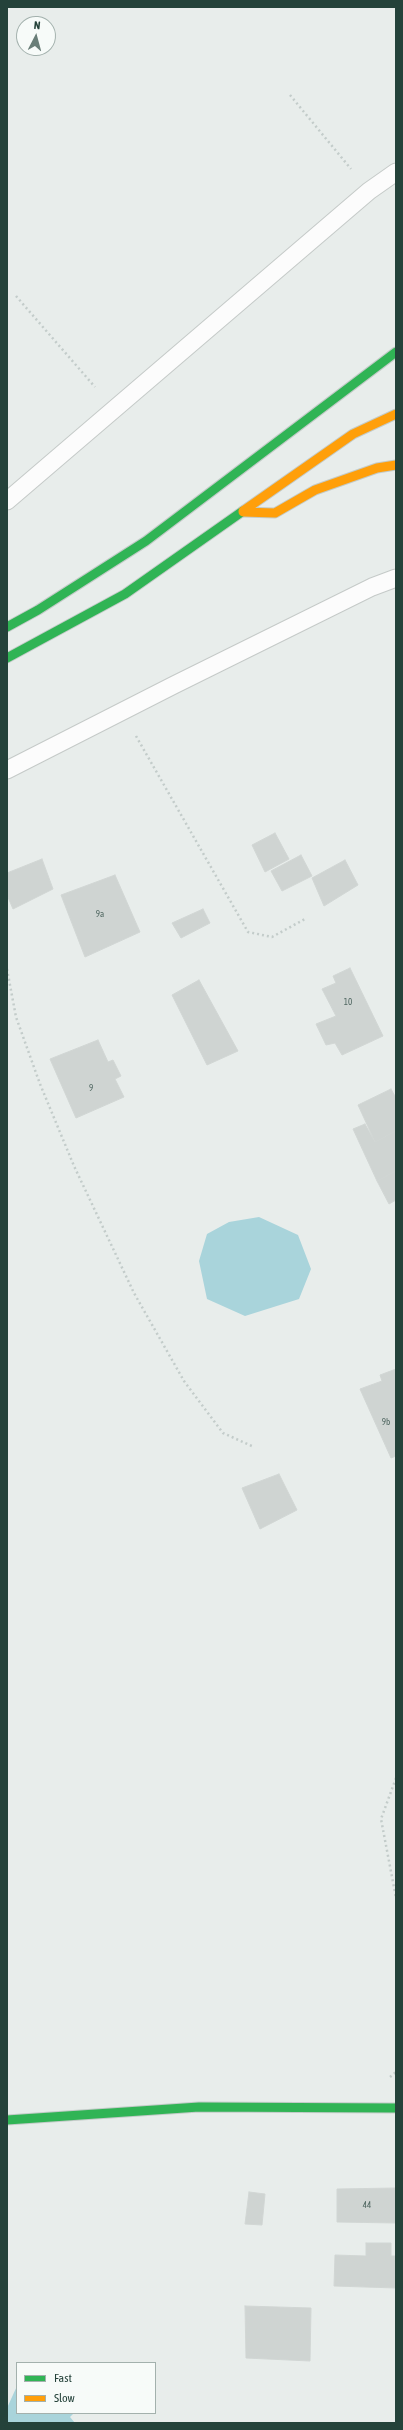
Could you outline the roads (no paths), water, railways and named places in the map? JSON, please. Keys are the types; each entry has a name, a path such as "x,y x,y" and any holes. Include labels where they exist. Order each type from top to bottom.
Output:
{"main road":[{"path":"7,627 38,610 146,541 396,352"},
{"path":"7,658 125,594 353,434 396,414"},
{"path":"243,512 275,513 315,490 377,468 396,464"},
{"path":"7,2120 200,2107 396,2108"}],"lane":[{"path":"7,501 369,191 396,172"},
{"path":"7,770 122,711 372,587 396,578"}],"water":[{"path":"259,1217 298,1235 311,1269 299,1299 245,1316 207,1299 199,1261 207,1234 229,1222"},
{"path":"16,2388 16,2414 73,2414 70,2417 75,2423 7,2423 7,2408"}]}
